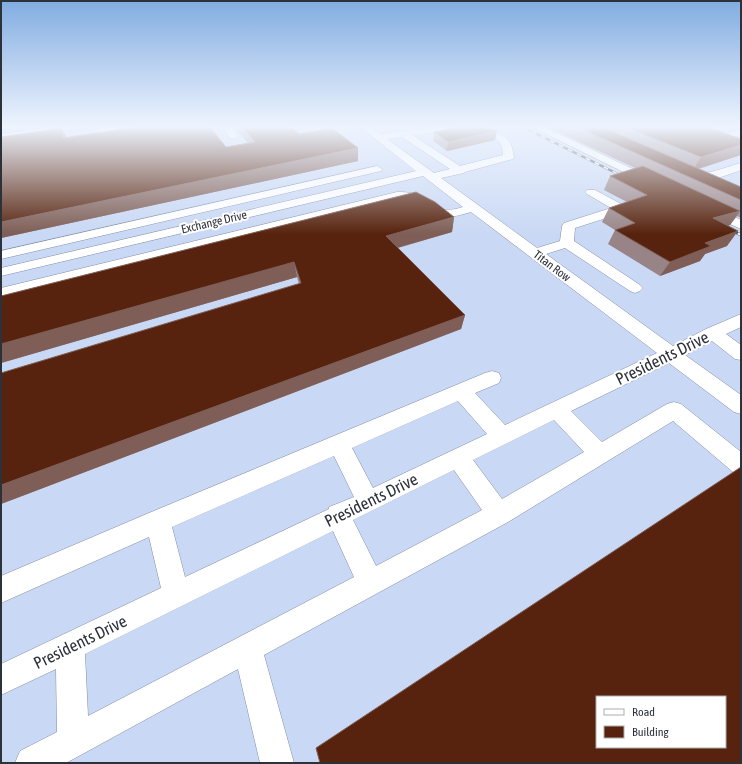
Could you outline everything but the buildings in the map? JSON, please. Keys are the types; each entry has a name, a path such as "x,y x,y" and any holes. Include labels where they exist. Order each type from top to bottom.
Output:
{"street":[{"name":"Titan Row","path":"412,163 741,406"},
{"path":"449,163 460,170"},
{"name":"Exchange Drive","path":"1,272 371,185 460,170 488,163"},
{"path":"611,163 664,188"},
{"path":"696,177 707,177 741,166"},
{"path":"1,255 376,169"},
{"path":"681,170 715,185"},
{"path":"371,185 386,199"},
{"path":"282,190 302,219"},
{"path":"567,243 569,226 621,209 591,192"},
{"path":"1,293 302,219 407,195 416,198 434,212 444,214 473,208"},
{"path":"699,205 741,226"},
{"path":"185,213 199,244"},
{"path":"88,235 90,271"},
{"path":"535,253 567,243"},
{"path":"567,243 635,288"},
{"name":"Presidents Drive","path":"1,680 741,320"},
{"path":"712,333 741,354"},
{"path":"1,590 492,378"},
{"path":"461,391 502,436"},
{"path":"556,409 600,454"},
{"path":"32,763 499,514 674,410 741,465"},
{"path":"339,444 368,501"},
{"path":"458,457 499,514"},
{"path":"338,516 370,582"},
{"path":"158,521 176,595"},
{"path":"70,646 73,741"},
{"path":"247,648 277,763"}],"shaded area":[{"path":"1,163 741,163 741,763 1,763"}],"railway":[{"path":"595,163 628,179"},
{"path":"727,228 741,235"}]}
